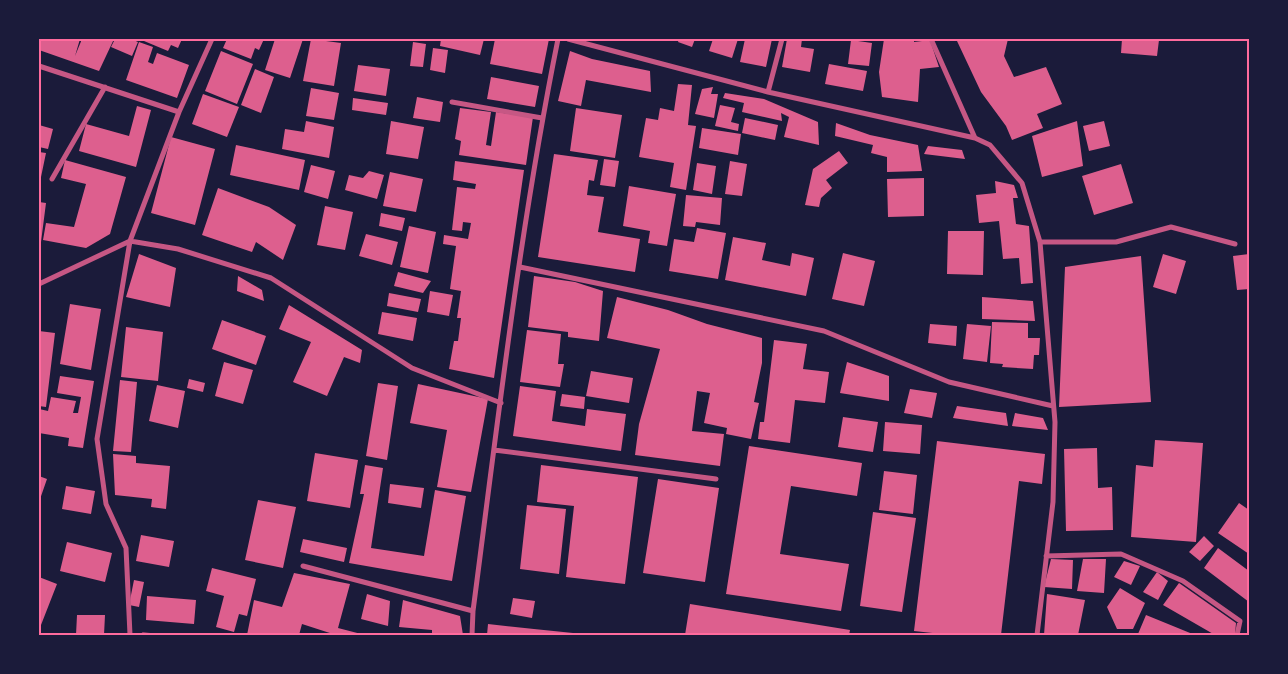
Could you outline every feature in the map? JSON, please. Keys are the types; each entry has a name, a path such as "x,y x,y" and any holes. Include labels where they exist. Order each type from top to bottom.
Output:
{"street":[{"path":"130,635 126,548 106,504 97,439 130,241 179,112 212,39"},
{"path":"472,635 473,610 520,267 542,118 558,39"},
{"path":"568,39 768,92 975,138 990,145 1022,183 1040,242 1054,406 1053,502 1037,635"},
{"path":"768,92 782,39"},
{"path":"931,39 975,138"},
{"path":"39,66 179,112"},
{"path":"52,179 106,87"},
{"path":"452,102 542,118"},
{"path":"1040,242 1116,242 1171,227 1235,244"},
{"path":"39,284 130,241 178,249 271,278 412,368 501,403"},
{"path":"520,267 824,331 948,382 1054,406"},
{"path":"494,450 716,478"},
{"path":"1046,556 1121,554 1183,581 1240,622 1237,635"},
{"path":"303,566 473,610"}],"building":[{"path":"39,39 80,39 75,56 82,39 114,39 99,71 39,50"},
{"path":"115,39 131,39 138,42 132,56 111,47"},
{"path":"144,39 182,39 178,48 171,45 168,51 144,41"},
{"path":"227,39 264,39 259,50 255,48 251,59 223,48"},
{"path":"275,39 303,39 290,78 265,70"},
{"path":"311,39 341,43 334,86 303,81"},
{"path":"441,39 484,39 480,55 440,46"},
{"path":"495,39 549,39 542,74 490,64"},
{"path":"679,39 695,39 692,47 678,42"},
{"path":"713,39 738,39 732,58 709,51"},
{"path":"745,39 772,39 766,67 740,62"},
{"path":"787,39 802,39 801,47 814,49 810,72 782,67"},
{"path":"884,39 914,39 914,42 930,40 939,67 920,69 918,102 882,97 879,72"},
{"path":"962,39 1008,39 1004,56 1014,77 1046,67 1062,104 1037,114 1043,128 1012,140 1006,126 981,92 957,41"},
{"path":"1122,39 1159,40 1157,56 1121,53"},
{"path":"851,40 872,43 869,66 848,64"},
{"path":"139,42 153,47 148,62 153,64 157,53 189,65 177,98 126,80"},
{"path":"413,42 426,44 423,67 410,66"},
{"path":"433,48 448,50 445,73 430,70"},
{"path":"221,51 253,64 237,104 205,91"},
{"path":"570,51 592,59 650,71 651,92 586,80 581,106 558,101"},
{"path":"829,64 867,71 863,91 825,84"},
{"path":"358,65 390,69 386,96 354,91"},
{"path":"255,69 274,77 261,113 241,105"},
{"path":"491,77 539,86 535,107 487,99"},
{"path":"678,84 692,85 688,125 696,126 686,190 670,187 674,163 639,157 646,118 658,120 660,108 674,111"},
{"path":"713,87 711,94 718,94 714,118 695,114 702,89"},
{"path":"311,88 339,93 334,120 306,116"},
{"path":"725,93 764,99 818,122 819,145 784,137 789,117 781,113 782,121 742,112 744,103 723,98"},
{"path":"203,94 239,107 227,137 192,124"},
{"path":"417,97 443,102 440,122 413,118"},
{"path":"353,98 388,103 386,115 352,110"},
{"path":"720,105 735,108 731,122 739,124 738,131 715,126"},
{"path":"137,106 151,110 136,167 79,151 86,124 129,136"},
{"path":"460,108 491,112 486,145 491,146 496,112 533,117 526,165 459,155 461,141 455,139"},
{"path":"576,108 622,115 615,158 570,151"},
{"path":"745,118 778,125 775,140 742,133"},
{"path":"306,121 334,127 329,158 282,149 285,129 304,132"},
{"path":"391,121 424,127 418,159 386,154"},
{"path":"1077,121 1083,166 1042,177 1032,136"},
{"path":"1104,121 1110,146 1089,151 1083,126"},
{"path":"836,123 870,135 918,145 922,171 887,172 887,157 871,153 873,145 835,136"},
{"path":"39,125 53,129 48,149 39,147"},
{"path":"702,128 741,134 738,155 699,148"},
{"path":"171,137 215,149 195,225 151,213"},
{"path":"236,145 305,160 299,190 230,175"},
{"path":"928,146 962,150 965,159 924,154"},
{"path":"839,151 848,163 826,180 832,188 821,198 819,207 805,205 813,169"},
{"path":"39,152 46,153 41,177 39,176"},
{"path":"554,154 598,160 594,181 589,180 587,195 604,197 598,232 640,239 635,272 538,257"},
{"path":"604,159 619,161 615,187 600,185"},
{"path":"65,160 126,177 110,234 86,248 43,240 46,223 74,227 86,184 61,178"},
{"path":"455,161 524,170 494,378 449,369 454,341 458,341 461,318 457,318 461,291 450,289 456,246 443,244 444,235 468,239 471,223 463,222 462,231 452,230 457,187 475,189 476,184 453,180"},
{"path":"730,161 747,164 742,196 725,194"},
{"path":"697,163 716,166 712,194 693,190"},
{"path":"1121,164 1133,203 1094,215 1082,176"},
{"path":"311,165 335,171 328,199 304,192"},
{"path":"369,171 384,175 377,199 345,190 349,175 363,178"},
{"path":"390,172 423,179 416,212 383,206"},
{"path":"924,178 924,216 888,217 887,179"},
{"path":"995,181 1014,185 1018,198 1013,198 1016,224 1029,226 1033,283 1021,284 1019,258 1003,259 999,221 979,223 976,195 996,193"},
{"path":"629,186 676,194 667,246 648,243 650,231 623,226"},
{"path":"218,188 269,207 296,225 283,260 256,242 252,252 202,235"},
{"path":"686,195 722,198 720,225 696,222 695,227 683,226"},
{"path":"39,202 46,203 41,242 39,241"},
{"path":"325,206 353,212 345,250 317,245"},
{"path":"381,213 405,218 402,231 379,226"},
{"path":"409,226 436,232 428,273 400,267"},
{"path":"697,228 726,233 718,279 669,271 674,239 694,242"},
{"path":"948,231 984,231 983,275 947,274"},
{"path":"366,234 398,242 392,265 359,256"},
{"path":"733,237 766,243 762,260 790,266 792,253 814,258 806,296 725,280"},
{"path":"843,253 875,261 864,306 832,299"},
{"path":"139,254 176,268 170,307 126,297"},
{"path":"1163,254 1186,261 1176,294 1153,287"},
{"path":"1249,254 1249,289 1237,290 1233,256"},
{"path":"1141,256 1151,402 1059,407 1065,267"},
{"path":"398,272 431,281 423,293 394,286"},
{"path":"238,276 262,290 264,301 237,291"},
{"path":"534,276 575,282 603,291 599,341 568,337 568,332 528,327"},
{"path":"430,291 453,295 449,316 427,312"},
{"path":"389,293 421,299 418,312 387,306"},
{"path":"617,297 762,338 762,363 754,402 759,403 751,439 726,434 727,428 704,423 710,393 697,391 692,431 724,434 720,466 635,455 639,424 660,349 607,338"},
{"path":"982,297 1033,301 1035,321 982,319"},
{"path":"70,304 101,309 91,370 60,364"},
{"path":"289,305 362,350 360,363 344,357 327,396 293,382 311,342 279,329"},
{"path":"382,312 417,318 413,341 378,334"},
{"path":"222,320 266,336 256,365 212,349"},
{"path":"992,322 1028,323 1028,338 1040,338 1039,355 1034,355 1033,369 1002,367 1003,364 990,363"},
{"path":"930,324 957,326 956,346 928,343"},
{"path":"967,324 991,326 987,362 963,359"},
{"path":"126,327 163,332 158,381 121,377"},
{"path":"527,330 561,334 558,364 564,364 560,387 520,382"},
{"path":"39,331 55,333 46,407 39,406"},
{"path":"774,340 807,344 803,369 829,372 825,403 795,400 790,443 758,439 760,422 764,422"},
{"path":"224,362 253,370 243,404 215,396"},
{"path":"847,362 889,376 889,401 840,393"},
{"path":"591,371 633,378 629,403 586,396"},
{"path":"60,376 94,381 83,448 68,446 69,438 39,433 39,409 48,411 51,397 76,401 73,413 78,413 81,397 57,393"},
{"path":"189,379 205,383 203,392 187,388"},
{"path":"120,380 137,382 131,452 113,451"},
{"path":"378,383 398,386 387,460 366,456"},
{"path":"418,384 488,399 471,492 437,487 447,430 410,423"},
{"path":"157,385 185,391 178,428 149,421"},
{"path":"520,386 556,391 552,421 585,426 587,409 626,414 621,451 513,436"},
{"path":"910,389 937,393 932,418 904,413"},
{"path":"562,394 585,397 584,409 560,406"},
{"path":"957,406 1006,413 1008,426 953,418"},
{"path":"1015,413 1043,418 1048,430 1012,426"},
{"path":"843,417 878,422 873,452 838,447"},
{"path":"885,422 922,425 920,454 883,451"},
{"path":"1155,440 1203,443 1196,542 1131,537 1136,465 1153,467"},
{"path":"937,441 1045,454 1042,484 1019,481 1001,635 951,635 914,631"},
{"path":"749,446 862,463 857,496 791,486 780,554 849,564 841,611 726,594"},
{"path":"1097,448 1098,488 1112,487 1113,530 1066,531 1064,449"},
{"path":"315,453 358,460 350,508 307,501"},
{"path":"113,454 136,456 136,463 170,466 166,509 151,507 152,499 115,495"},
{"path":"365,465 383,468 371,548 424,556 435,490 466,496 452,581 349,563 364,494 360,494"},
{"path":"541,465 638,477 625,584 566,577 574,506 537,502"},
{"path":"884,471 917,475 913,514 879,510"},
{"path":"39,476 47,479 39,502"},
{"path":"658,479 719,488 705,582 643,573"},
{"path":"390,484 424,488 421,508 388,503"},
{"path":"66,486 95,491 91,514 62,509"},
{"path":"258,500 296,507 283,568 245,560"},
{"path":"1239,503 1249,510 1249,554 1218,533"},
{"path":"527,505 566,509 559,574 520,569"},
{"path":"873,512 916,518 902,612 860,606"},
{"path":"141,535 174,541 169,567 136,561"},
{"path":"1204,536 1214,546 1200,561 1189,552"},
{"path":"303,539 347,548 344,562 300,552"},
{"path":"67,542 112,553 105,582 60,571"},
{"path":"1218,548 1249,571 1249,602 1204,568"},
{"path":"1051,559 1073,560 1072,589 1044,587"},
{"path":"1083,559 1106,559 1104,593 1077,591"},
{"path":"1124,561 1140,566 1131,585 1114,577"},
{"path":"212,568 256,579 247,616 239,614 234,632 216,627 224,596 206,591"},
{"path":"1157,572 1168,581 1158,600 1143,592"},
{"path":"294,573 350,584 338,628 365,635 336,635 302,624 299,635 247,635 254,600 282,607"},
{"path":"39,577 57,584 41,625 39,624"},
{"path":"134,580 144,582 139,607 129,605"},
{"path":"1179,583 1236,623 1235,635 1215,635 1163,605"},
{"path":"1120,588 1145,603 1133,629 1117,629 1107,607"},
{"path":"367,594 390,601 388,626 361,619"},
{"path":"1047,594 1085,600 1078,635 1044,635"},
{"path":"147,596 196,600 194,624 146,620"},
{"path":"513,598 535,601 532,618 510,614"},
{"path":"403,600 460,616 463,635 432,635 432,630 399,627"},
{"path":"690,604 850,630 849,635 685,635"},
{"path":"77,615 105,615 104,635 76,635"},
{"path":"1146,615 1195,635 1138,634"},
{"path":"488,624 573,633 573,635 487,635"}]}
